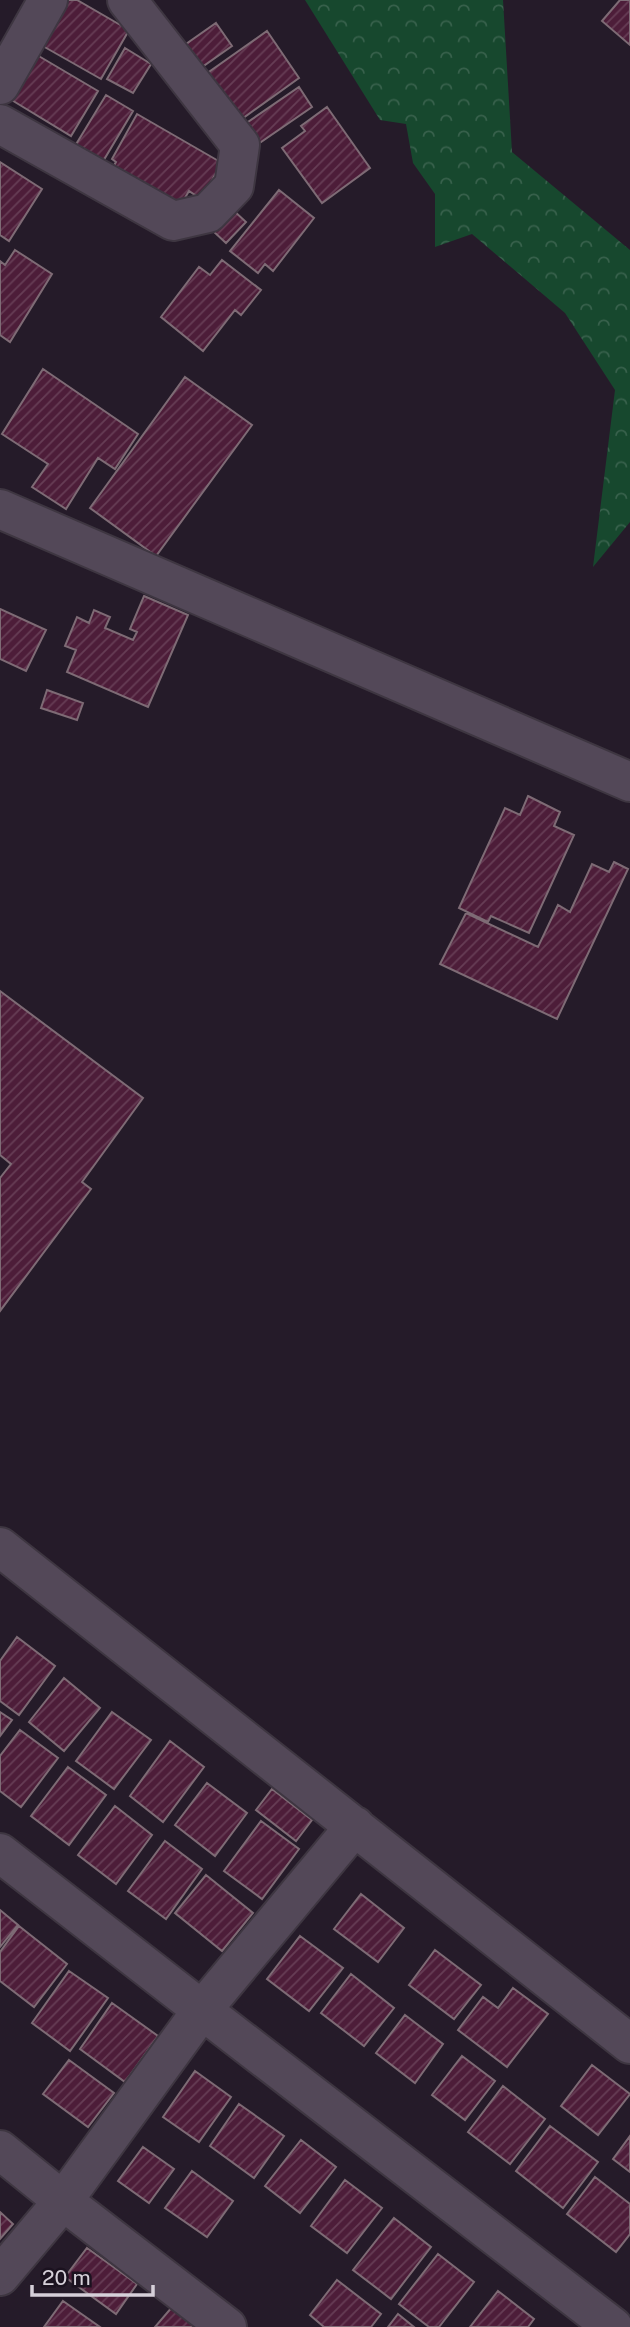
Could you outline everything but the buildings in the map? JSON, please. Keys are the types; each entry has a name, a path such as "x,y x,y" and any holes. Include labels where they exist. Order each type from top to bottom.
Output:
{"street":[{"path":"0,85 48,0"},
{"path":"0,124 173,221 208,213 234,186 240,145 127,0"},
{"path":"0,509 630,782"},
{"path":"0,1547 630,2043"},
{"path":"0,2276 63,2201 202,2010 355,1826"},
{"path":"0,1853 613,2327"},
{"path":"0,2150 227,2327"}],"green space":[{"path":"305,0 503,0 512,152 630,250 630,522 593,567 615,390 565,313 472,234 435,247 435,194 413,163 406,124 380,120"}]}
